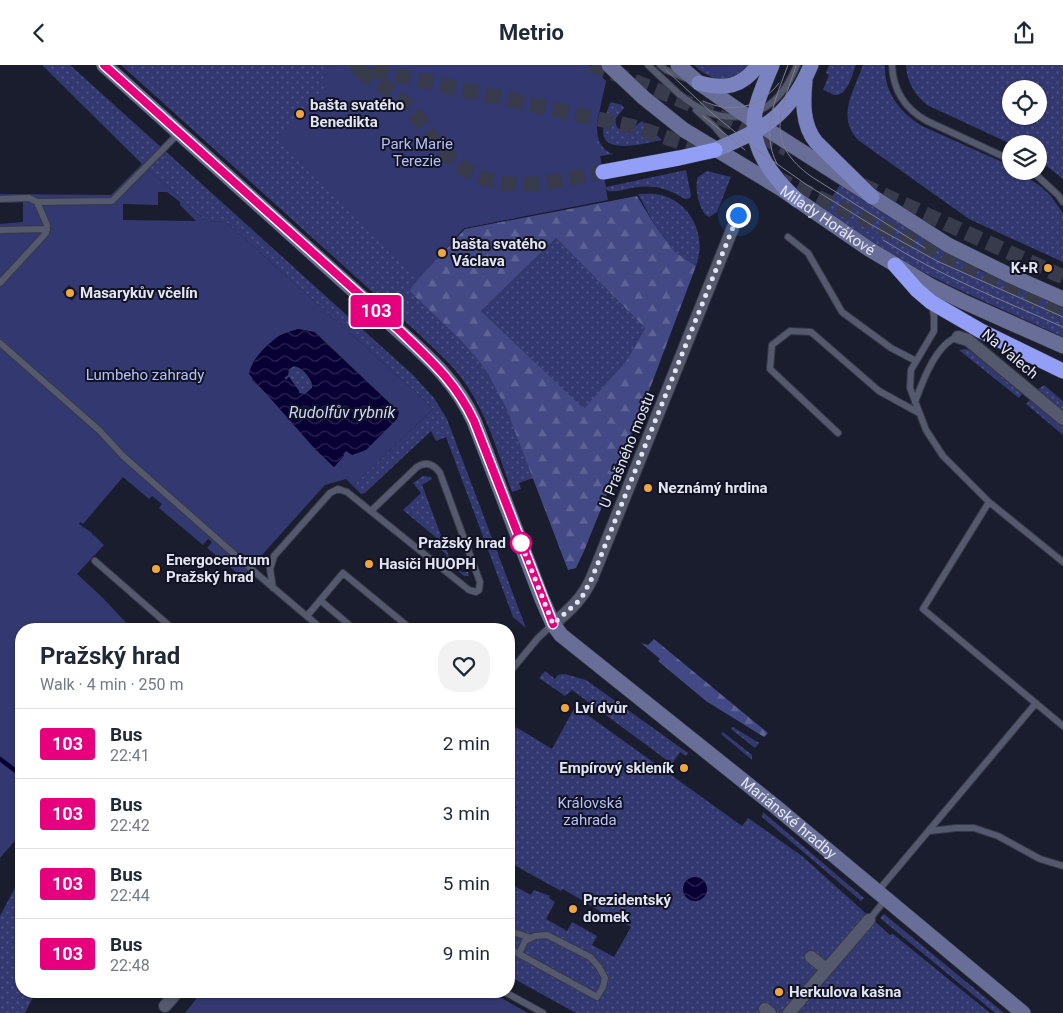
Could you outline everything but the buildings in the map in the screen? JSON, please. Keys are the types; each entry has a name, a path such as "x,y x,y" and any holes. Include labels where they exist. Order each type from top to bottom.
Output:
{"highway":[{"path":"602,172 679,158 722,147"},
{"path":"895,265 918,291 931,302 981,331 1063,371"}],"main road":[{"name":"Mariánské hradby","path":"104,65 400,331 450,380 466,404 477,428 553,624 567,641 740,777 1023,1013"},
{"name":"Milady Horákové","path":"609,65 664,114 690,134 722,147 741,166 797,200 869,249 964,302 1063,346"},
{"path":"678,65 699,83 755,121 956,249 1063,299"},
{"path":"699,83 720,87 733,85 747,78 758,65"},
{"path":"772,65 755,121 756,142 766,165 782,186 797,200"},
{"path":"722,147 755,121 786,109 805,81 811,65"},
{"path":"805,81 804,108 810,133 816,142 872,197"}],"street":[{"name":"U Prašného mostu","path":"553,624 576,605 587,590 738,215"},
{"name":"Na Valech","path":"958,337 968,340 1063,419"},
{"path":"797,1010 826,969 869,920"},
{"path":"811,957 826,969"},
{"path":"165,1006 172,998"}],"lane":[{"path":"648,65 714,126 722,147"},
{"path":"660,65 666,70 699,83"},
{"path":"678,93 690,103 708,113 755,121 780,96 790,81 797,65"},
{"path":"892,65 894,82 898,92 916,115 1002,156"},
{"path":"0,199 30,198 37,202 112,201 179,132"},
{"path":"1042,180 1058,195 1063,203"},
{"path":"0,283 43,237 47,229 37,202"},
{"path":"0,230 47,229"},
{"path":"788,237 808,253 842,312 891,348 916,361"},
{"path":"931,302 934,316 934,331 911,370 910,389 926,430 943,456 989,502 1063,562"},
{"path":"838,433 770,369 772,345 790,331 811,332 879,391 919,413"},
{"path":"914,403 929,366 948,343 958,337"},
{"path":"0,343 100,431 123,456 315,623"},
{"path":"273,588 270,569 274,556 334,490 342,489 348,491 372,511 469,589 479,590 480,582 440,473 435,467 429,464 417,467 372,511"},
{"path":"989,502 923,609 1063,726"},
{"path":"94,561 166,623"},
{"path":"307,616 343,573 404,623"},
{"path":"320,601 347,623"},
{"name":"U Prašného mostu","path":"515,666 538,638 553,624"},
{"path":"869,920 882,895 930,831 1036,703"},
{"path":"930,831 974,828 998,836 1040,859 1063,866"},
{"path":"515,933 530,938"},
{"path":"515,951 597,997 603,987 605,978 599,967 590,957 547,935 535,936 525,941 520,954"},
{"path":"515,998 543,1013"}],"green space":[{"path":"42,65 70,65 413,375 434,398 447,419 526,628 513,617 446,437 436,441 431,431 365,493 361,494 353,486 433,409 226,222 206,221 142,164"},
{"path":"121,65 360,65 515,218 464,228 409,291 456,334 489,375 504,404 533,478 519,483 521,489 512,492 484,417 469,389 450,365 419,334"},
{"name":"Park Marie Terezie","path":"323,65 589,65 606,81 595,132 608,200 464,228 419,278 276,138 324,90"},
{"path":"694,65 737,65 744,69 748,65 753,65 738,76 730,79 719,79 708,75"},
{"path":"700,65 748,65 737,73 724,75 712,72"},
{"path":"829,65 856,65 846,88 839,94 835,95 823,90 829,75 826,73"},
{"path":"863,65 885,65 885,75 890,93 900,108 914,121 1002,162 1002,180 1032,180 1040,186 1050,195 1063,213 1063,262 969,219 858,140 848,122 849,103"},
{"path":"906,65 1063,65 1063,179 1047,166 1047,135 1002,135 1002,140 927,105 918,97 908,77"},
{"path":"594,70 606,81 597,122 597,132 599,141 604,149 613,154 600,156 606,187 686,170 690,198 685,199 672,192 653,187 608,191 555,141"},
{"path":"611,102 622,105 624,108 616,118 616,124 620,130 628,132 642,121 662,140 624,146 607,142 603,135 604,125"},
{"name":"Lumbeho zahrady","path":"142,164 206,221 226,222 433,409 353,486 346,479 325,485 242,577 207,548 212,542 208,539 203,545 159,508 162,504 152,496 149,499 123,477 83,524 80,522 79,524 104,545 77,574 126,623 15,623 15,843 0,858 0,224 23,222 23,202 0,203 0,194 111,195","holes":["158,192 167,192 180,202 180,205 196,221 123,220 123,204 158,205","69,285 78,293 72,301 62,292","298,329 315,332 399,412 346,451 334,467 252,380 253,362 264,349 279,336"]},
{"path":"707,171 731,177 717,212 709,217 705,215 700,205 697,186 698,177"},
{"path":"840,185 944,251 975,268 1063,308 1063,337 927,274 823,210"},
{"path":"638,194 661,195 672,199 689,213 698,233 700,244 696,266 675,252 656,227"},
{"path":"637,196 656,227 675,252 696,266 652,383 576,568 568,570 506,408 488,374 460,339 409,291 465,229","holes":["556,238 645,328 627,360 584,409 481,311"]},
{"path":"556,238 645,328 627,360 584,410 481,311"},
{"path":"959,350 971,351 1022,394 1019,398"},
{"path":"294,366 304,371 311,381 312,388 305,394 300,395 289,377 286,380 284,377 288,375 289,369"},
{"path":"1044,385 1063,401 1063,411 1037,390"},
{"path":"1030,400 1063,427 1063,435 1026,404"},
{"path":"423,476 431,477 432,479 422,485 451,562 457,561 461,572 468,572 469,576 464,576 447,562 446,554 436,546 439,540 403,510 421,493 413,483"},
{"path":"654,639 768,733 764,737 706,701 658,661 660,659 641,643 648,645"},
{"path":"545,671 555,679 558,675 565,674 586,680 688,753 686,756 680,752 672,764 572,690 565,696 539,678"},
{"name":"Královská zahrada","path":"576,705 742,826 748,818 802,856 890,935 893,934 990,1013 576,1013 515,979 515,886 531,895 534,890 550,896 549,898 555,902 546,919 567,931 572,922 597,936 592,945 614,957 631,927 608,916 563,889 561,891 515,866 516,727 552,749","holes":["695,878 704,882 707,890 701,898 693,900 686,896 684,886"]},
{"path":"733,727 759,743 755,748 731,729"},
{"path":"723,732 752,755 752,760 721,734"},
{"path":"763,812 864,898 861,901 762,817"},
{"path":"15,888 15,998 32,998 25,1013 0,1013 0,916"},
{"path":"884,914 1004,1013 995,1013 880,918"},
{"path":"501,998 528,1013 185,1013 196,999"}],"water":[{"name":"Rudolfův rybník","path":"298,329 314,332 399,412 397,419 366,450 352,455 346,451 334,467 315,449 249,374 256,358 270,343 279,336","holes":["294,366 305,372 312,383 312,388 305,394 299,393 289,377 286,380 284,378 288,375 289,369"]},
{"path":"695,877 703,881 707,889 703,897 695,901 687,897 683,889 687,881"}],"waterway":[{"path":"0,759 15,770"}],"tunnel":[{"path":"351,65 635,127 713,153"},
{"path":"591,65 691,104 787,149"},
{"path":"360,71 402,101 414,113 437,144 456,162 474,174 494,181 514,184 535,184 603,172"},
{"path":"776,178 1063,311"},
{"path":"862,185 1063,277"}],"tram line":[{"path":"777,164 772,151 770,126 775,102 788,65"},
{"path":"796,66 781,113 780,126 787,152 812,177 925,248"},
{"path":"666,70 714,115 760,152 807,185 870,224 937,261 1063,317"},
{"path":"703,101 724,107 744,106 763,98 779,83"},
{"path":"703,116 745,150"},
{"path":"883,240 949,276 1063,327"}],"bus line":[{"name":"103","path":"104,65 400,331 450,380 474,421 553,624"}],"place":[{"name":"bašta svatého Benedikta","path":"300,114"},
{"name":"bašta svatého Václava","path":"442,253"},
{"name":"K+R","path":"1048,268"},
{"name":"Masarykův včelín","path":"70,293"},
{"name":"Neznámý hrdina","path":"648,488"},
{"name":"Pražský hrad","path":"521,543"},
{"name":"Hasiči HUOPH","path":"369,564"},
{"name":"Energocentrum Pražský hrad","path":"156,569"},
{"name":"Lví dvůr","path":"565,708"},
{"name":"Empírový skleník","path":"684,768"},
{"name":"Prezidentský domek","path":"573,909"},
{"name":"Herkulova kašna","path":"779,992"}],"route":[{"path":"521,543 518,536 553,624 576,605 587,590 738,215"}]}
